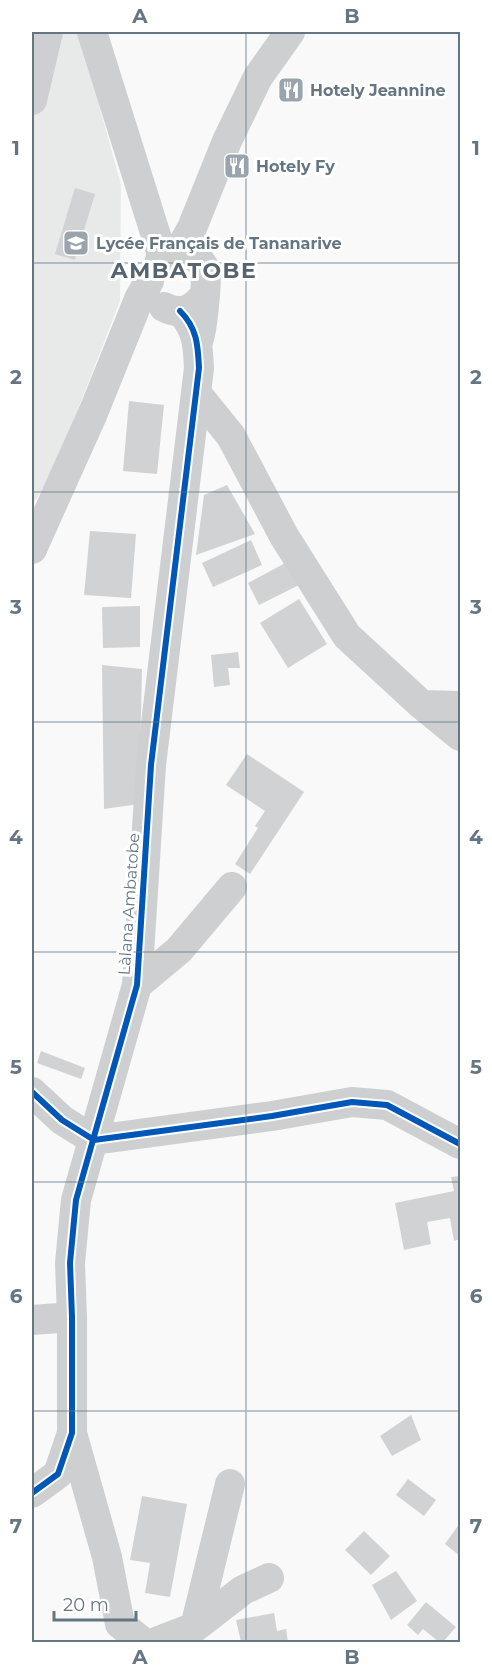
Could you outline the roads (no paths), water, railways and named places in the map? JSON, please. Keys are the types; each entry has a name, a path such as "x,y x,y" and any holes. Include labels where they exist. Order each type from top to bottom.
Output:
{"street":[{"path":"32,100 48,32"},
{"path":"92,32 163,264 150,291 155,299 175,311 191,325 198,342"},
{"path":"32,549 123,341 139,298 192,228 227,141 258,77 291,32"},
{"name":"Làlana Ambatobe","path":"32,1492 58,1474 72,1433 70,1263 76,1200 137,985 151,765 185,471 197,394 198,342 204,318 207,237 203,201"},
{"path":"123,341 135,330 175,311 190,309 199,303 205,284 195,258 163,264"},
{"path":"197,394 231,436 284,536 347,636 422,705 460,736"},
{"path":"422,705 460,706"},
{"path":"137,985 179,950 232,887"},
{"path":"32,1092 62,1120 94,1140 272,1116 352,1102 387,1105 460,1144"},
{"path":"32,1320 72,1317"},
{"path":"72,1433 107,1557 120,1624 143,1642"},
{"path":"195,1627 230,1484"},
{"path":"156,1642 195,1627 243,1590 269,1578"}],"place":[{"name":"Hotely Jeannine","path":"291,90"},
{"name":"Hotely Fy","path":"237,166"},
{"name":"Lycée Français de Tananarive","path":"76,243"}],"district":[{"name":"AMBATOBE","path":"184,270"}]}
